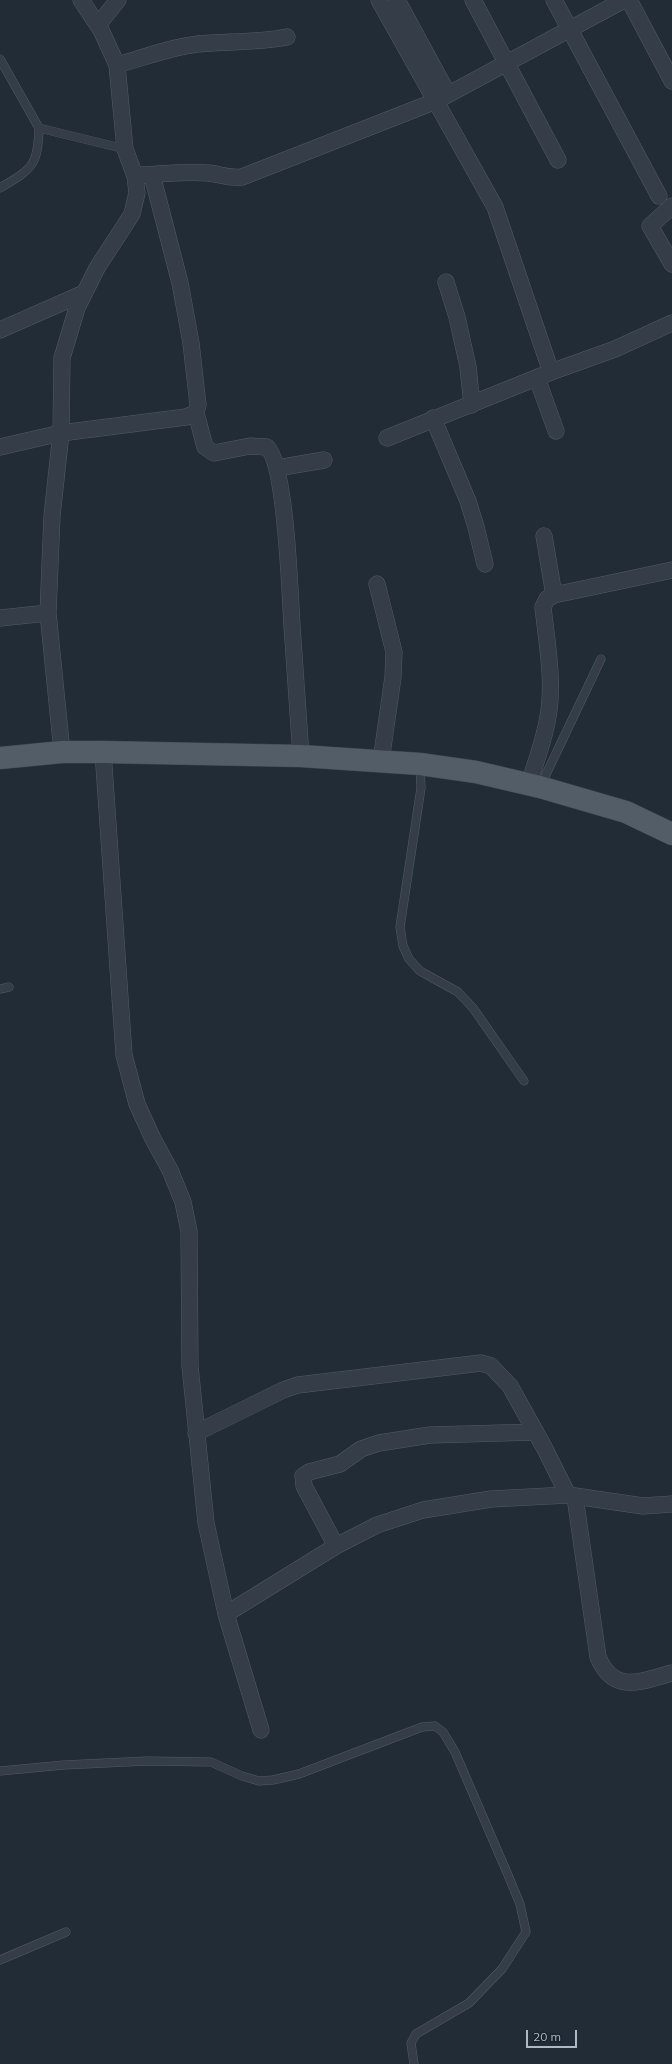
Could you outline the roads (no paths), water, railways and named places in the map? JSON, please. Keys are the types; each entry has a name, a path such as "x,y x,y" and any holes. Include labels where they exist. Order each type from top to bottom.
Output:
{"main road":[{"path":"0,758 62,752 103,752 301,756 420,764 476,772 534,786 626,812 672,834"}],"street":[{"path":"62,752 48,613 52,524 61,433 62,358 77,308 97,268 132,214 137,193 135,176 125,149 117,65 98,25 81,0"},
{"path":"98,25 118,0"},
{"path":"379,0 442,98"},
{"path":"397,0 442,98 495,207 544,375 556,431"},
{"path":"473,0 558,160"},
{"path":"554,0 659,196"},
{"path":"135,176 195,172 211,173 231,179 242,177 442,98 624,0"},
{"path":"629,0 672,81"},
{"path":"117,65 174,48 198,44 267,41 287,37"},
{"path":"152,174 169,235 191,343 198,404 196,413 205,447 214,453 250,446 264,446 272,452 277,468 287,536 301,756"},
{"path":"672,206 650,226 672,264"},
{"path":"446,282 457,317 468,367 472,405"},
{"path":"0,330 84,293"},
{"path":"387,438 433,418 472,405 544,375 615,349 672,323"},
{"path":"0,447 61,433 186,417 196,413"},
{"path":"433,418 468,501 476,526 485,564"},
{"path":"277,468 324,460"},
{"path":"544,536 554,595"},
{"path":"534,786 547,721 550,673 543,608 547,599 554,595 672,570"},
{"path":"378,584 394,652 393,677 381,762"},
{"path":"0,618 48,613"},
{"path":"103,752 124,1055 137,1104 153,1139 170,1170 183,1202 189,1231 190,1366 206,1523 226,1614 261,1730"},
{"path":"196,1433 283,1390 298,1385 481,1363 492,1366 510,1386 571,1496 598,1657 603,1670 624,1684 634,1683 672,1673"},
{"path":"336,1546 304,1486 303,1476 309,1472 340,1464 361,1449 379,1443 401,1439 430,1435 536,1432"},
{"path":"226,1614 336,1546 377,1525 424,1510 491,1499 571,1496 643,1506 672,1504"}],"lane":[{"path":"0,59 39,128 38,151 27,171 0,188"},
{"path":"39,128 125,149"},
{"path":"534,786 600,659"},
{"path":"420,764 421,788 400,927 403,946 409,959 420,971 458,992 473,1008 524,1081"},
{"path":"0,1771 64,1765 147,1761 211,1762 242,1776 259,1781 273,1780 299,1774 422,1727 435,1726 443,1732 454,1752 520,1904 526,1932 502,1969 469,2003 416,2034 411,2043 414,2064"},
{"path":"0,1960 66,1932"}]}
